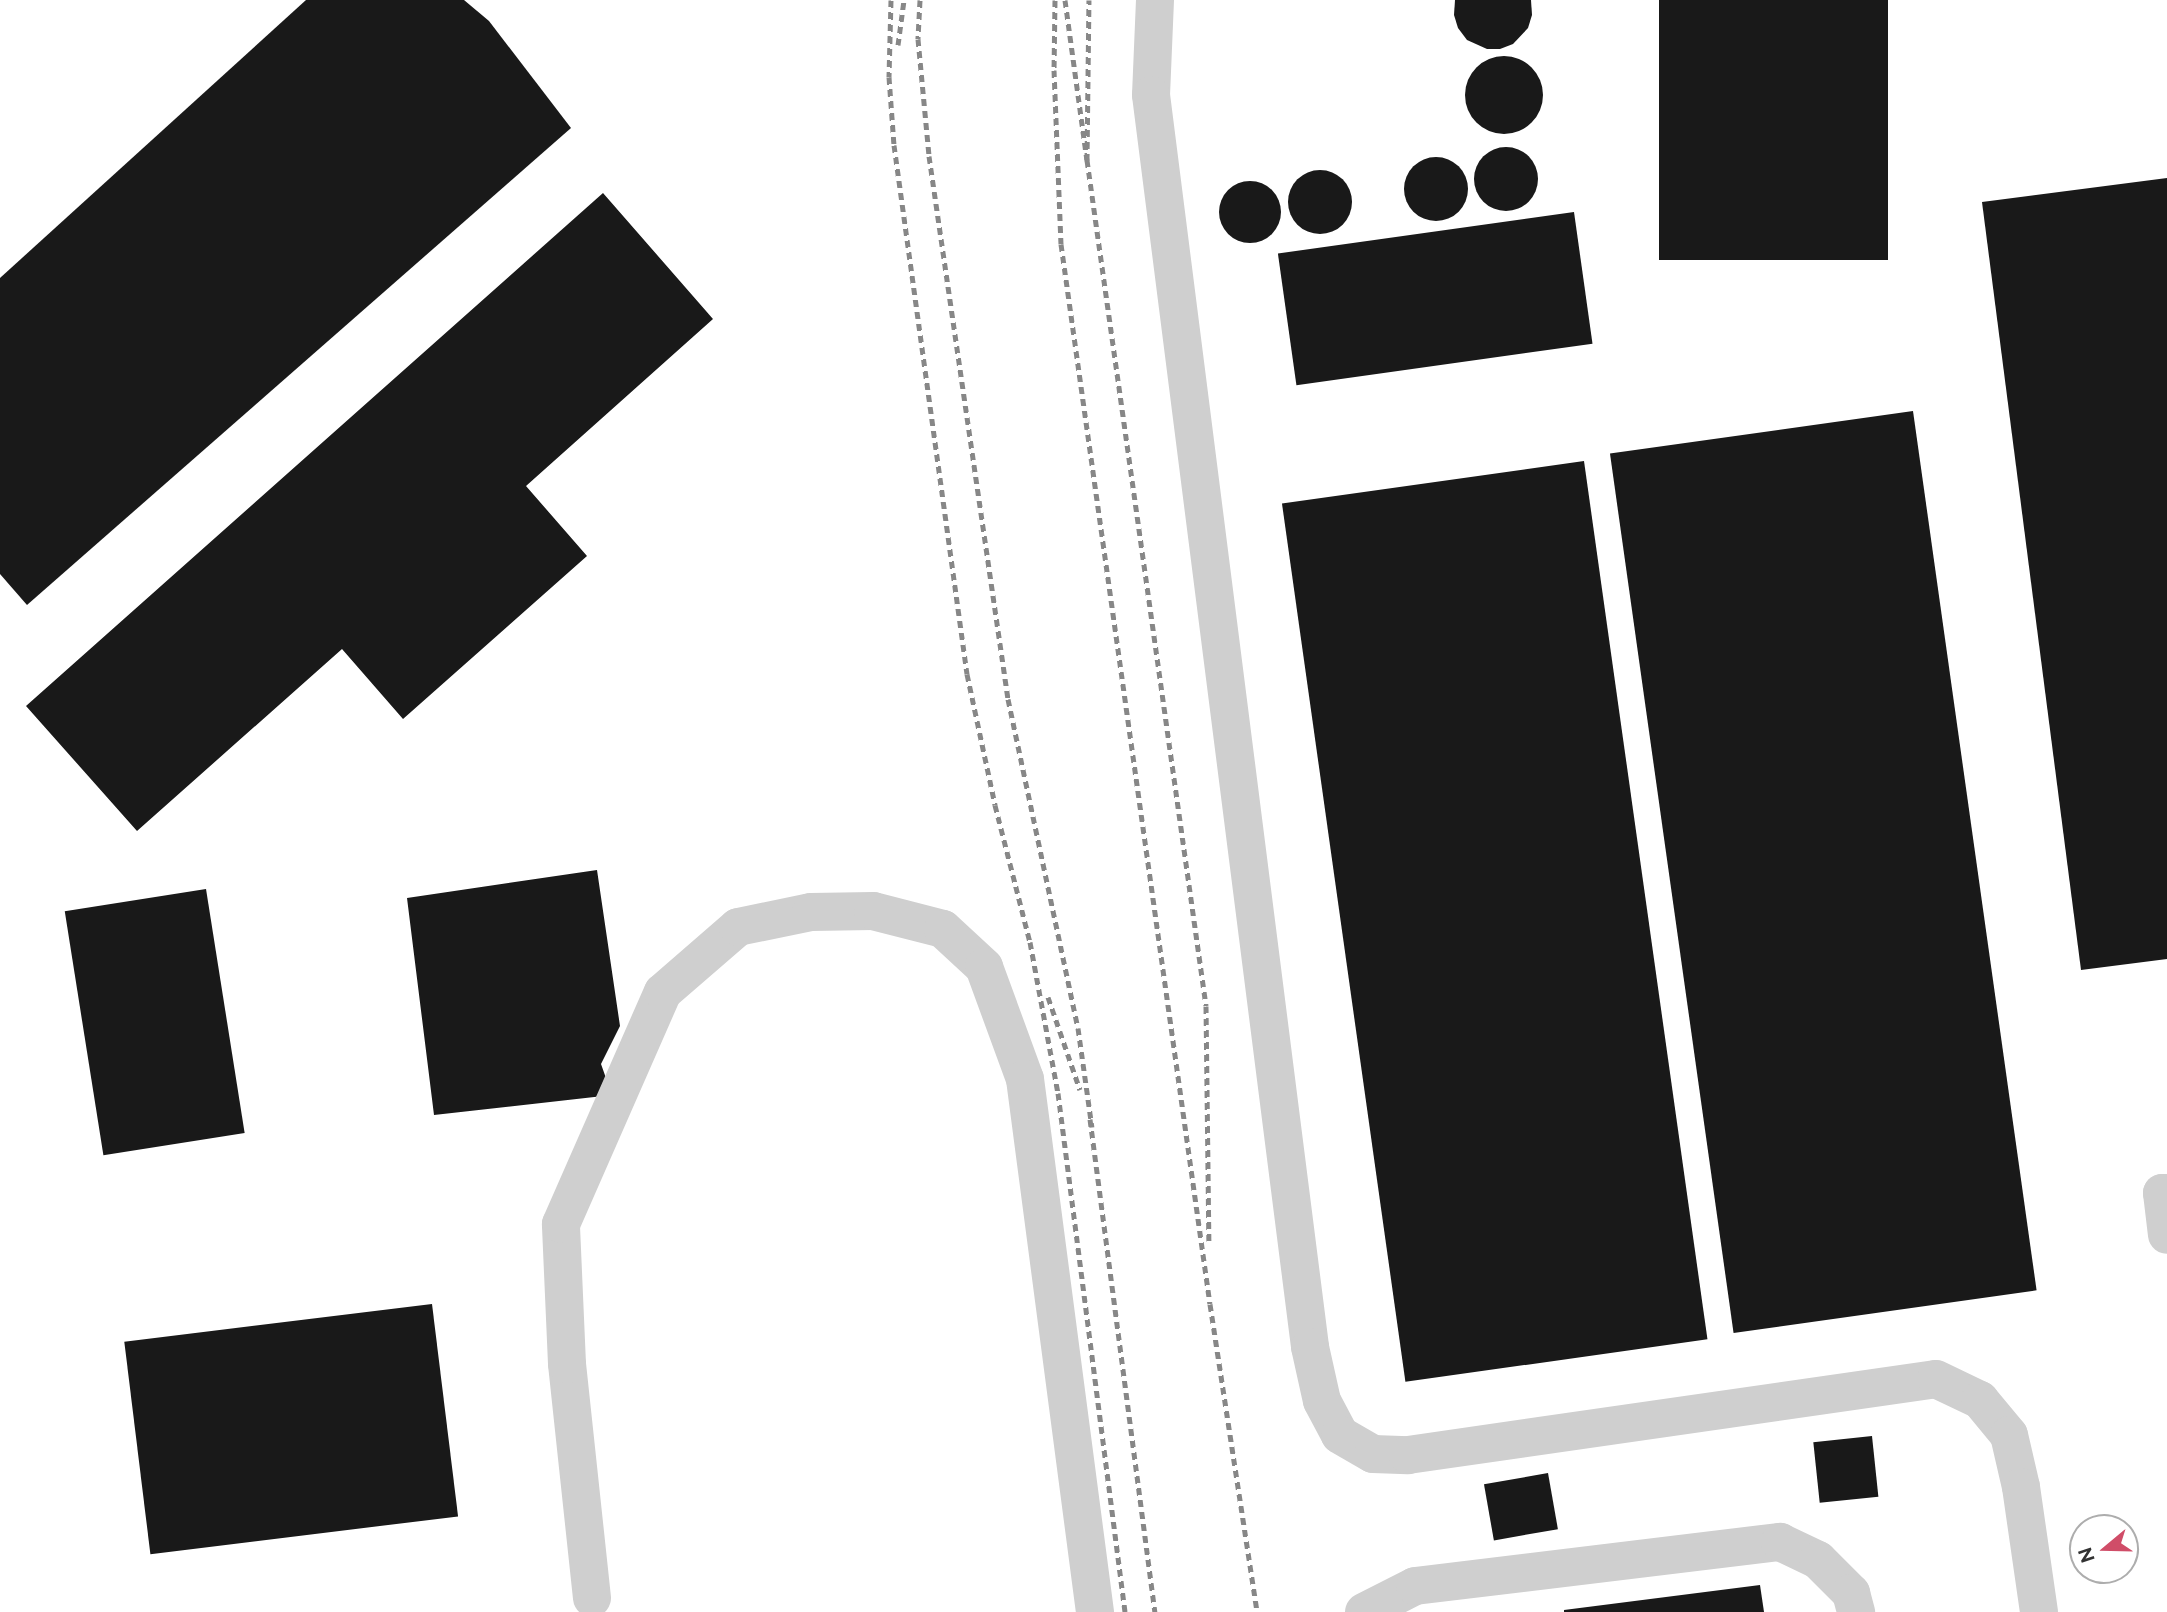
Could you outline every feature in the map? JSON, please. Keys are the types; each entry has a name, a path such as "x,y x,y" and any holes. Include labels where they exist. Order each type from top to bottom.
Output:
{"street":[{"path":"1155,0 1151,95 1310,1347 1322,1401 1340,1435 1373,1454 1408,1455 1936,1379 1980,1399 2009,1434 2021,1487 2039,1612"},
{"path":"592,1598 567,1364 561,1224 663,992 738,927 811,912 873,911 943,929 984,967 1025,1079 1095,1612"},
{"path":"2164,1193 2167,1235"},
{"path":"1364,1612 1415,1587 1780,1542 1818,1560 1851,1593 1856,1612"}],"building":[{"path":"306,0 464,0 489,21 571,128 27,605 0,574 0,278"},
{"path":"1455,0 1531,0 1532,15 1528,28 1513,44 1500,49 1487,49 1467,40 1458,28 1454,15"},
{"path":"1659,0 1888,0 1888,260 1659,260"},
{"path":"1504,56 1519,59 1532,67 1540,80 1543,95 1540,110 1532,123 1519,131 1504,134 1489,131 1476,123 1468,110 1465,95 1468,80 1476,67 1489,59"},
{"path":"1506,147 1524,153 1532,161 1538,179 1532,197 1524,205 1506,211 1488,205 1480,197 1474,179 1480,161 1488,153"},
{"path":"1436,157 1454,163 1462,171 1468,189 1462,207 1454,215 1436,221 1418,215 1410,207 1404,189 1410,171 1418,163"},
{"path":"1320,170 1338,176 1346,184 1352,202 1346,220 1338,228 1320,234 1302,228 1294,220 1288,202 1294,184 1302,176"},
{"path":"2167,178 2167,959 2081,970 1982,202"},
{"path":"1244,181 1256,181 1272,190 1279,200 1279,224 1272,234 1256,243 1244,243 1233,238 1224,229 1219,218 1219,206 1224,195 1233,186"},
{"path":"603,193 713,319 526,486 587,556 403,719 342,649 137,831 26,706"},
{"path":"1574,212 1593,344 1296,385 1278,254"},
{"path":"1913,411 2037,1290 1734,1333 1610,454"},
{"path":"1584,461 1707,1339 1405,1382 1282,503"},
{"path":"597,870 620,1026 601,1064 612,1095 434,1115 407,898"},
{"path":"206,889 245,1133 103,1155 65,911"},
{"path":"432,1304 458,1516 150,1554 124,1342"},
{"path":"1872,1436 1878,1497 1820,1503 1813,1442"},
{"path":"1548,1473 1558,1529 1494,1540 1484,1484"},
{"path":"1760,1585 1764,1612 1564,1612 1564,1610"}],"railway":[{"path":"891,0 889,77 894,145 967,674 995,805 1030,942 1058,1093 1125,1612"},
{"path":"898,45 904,0"},
{"path":"920,0 918,39 929,156 1008,699 1078,1028 1092,1127"},
{"path":"1055,0 1054,70 1061,244 1210,1304 1257,1612"},
{"path":"1065,0 1087,160 1089,0"},
{"path":"1087,160 1206,1006 1209,1241"},
{"path":"1048,997 1080,1090"},
{"path":"1090,1119 1155,1612"}]}
